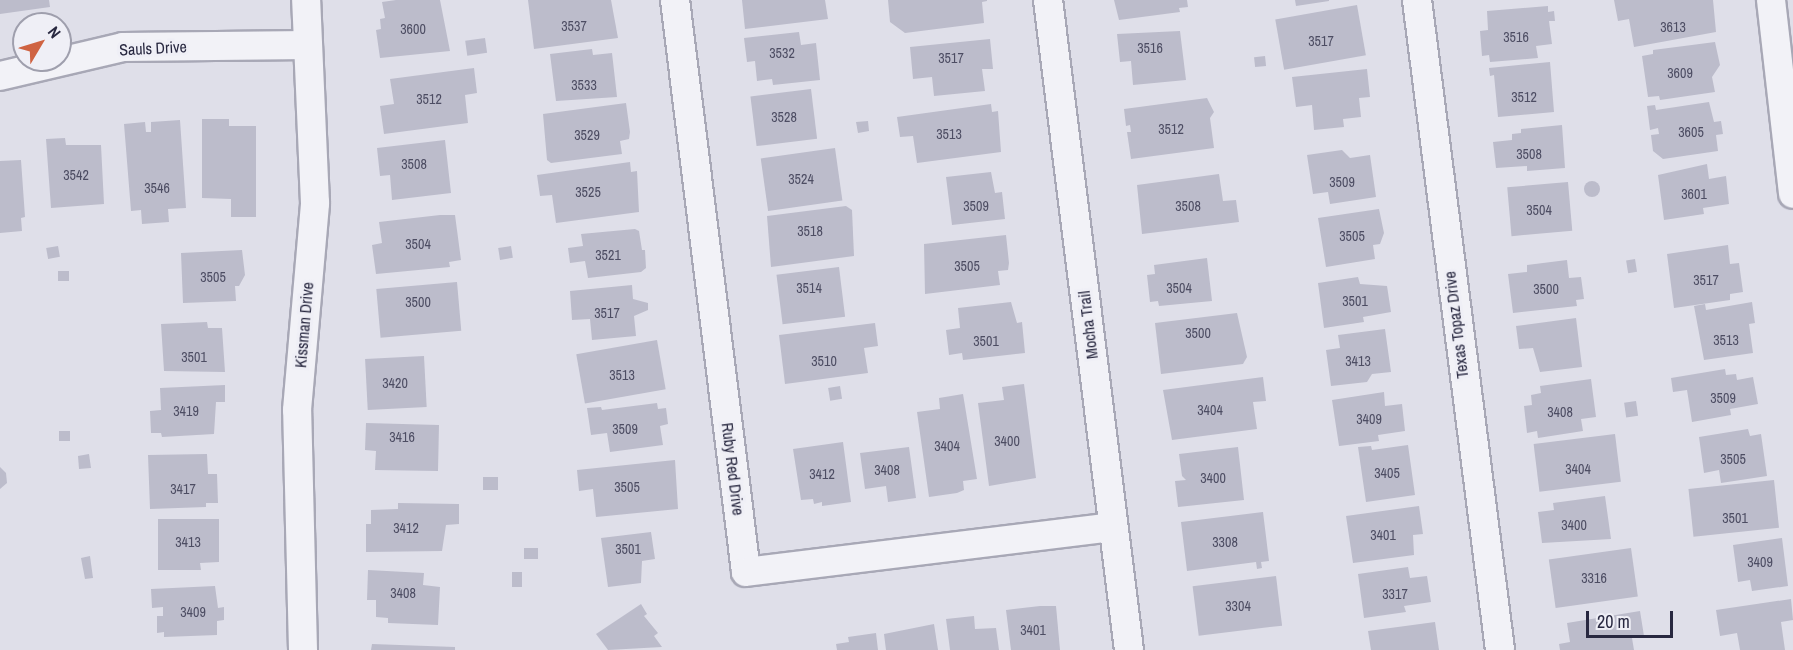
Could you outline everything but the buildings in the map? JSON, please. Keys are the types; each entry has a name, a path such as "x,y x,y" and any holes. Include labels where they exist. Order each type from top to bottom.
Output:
{"street":[{"name":"Kissman Drive","path":"303,650 297,410 315,203 306,0"},
{"name":"Ruby Red Drive","path":"675,0 746,572 1112,527"},
{"name":"Mocha Trail","path":"1048,0 1129,650"},
{"name":"Texas Topaz Drive","path":"1417,0 1500,650"},
{"path":"1771,0 1793,194"},
{"name":"Sauls Drive","path":"0,75 123,47 308,45"}]}
